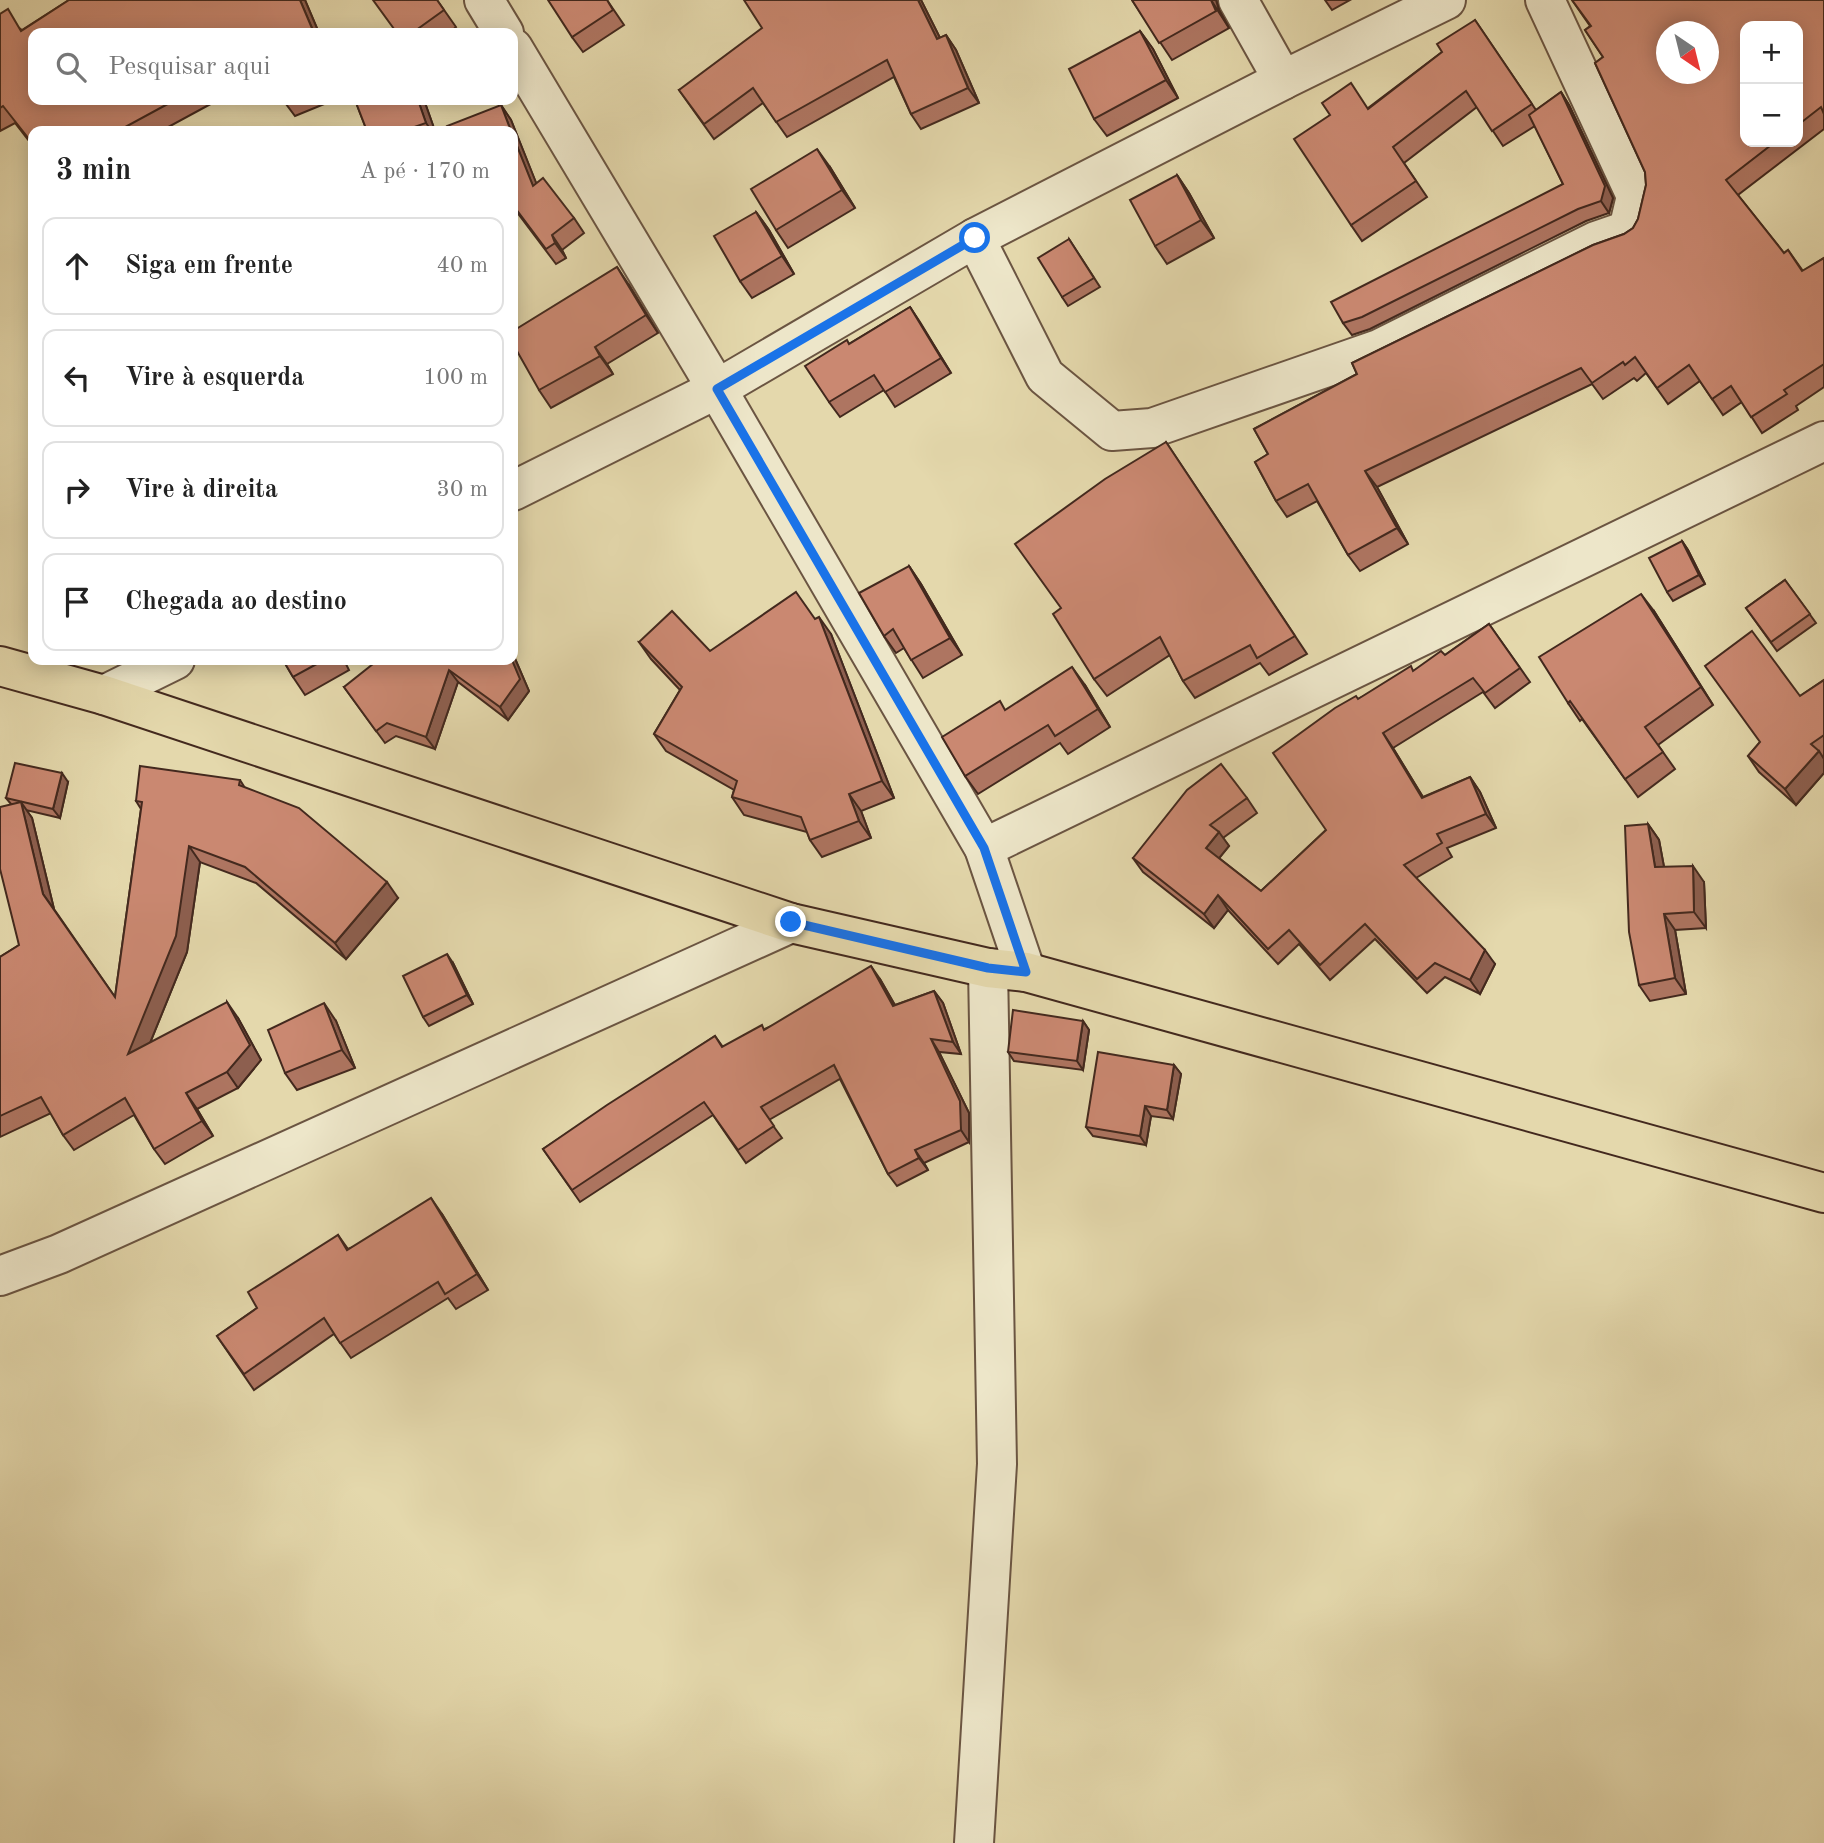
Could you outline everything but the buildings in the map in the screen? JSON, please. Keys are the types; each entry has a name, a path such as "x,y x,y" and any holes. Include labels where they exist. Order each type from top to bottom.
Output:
{"main road":[{"path":"0,666 104,695 791,922 988,968 1026,972 1824,1193"}],"street":[{"path":"484,0 501,28"},
{"path":"1238,0 1283,80"},
{"path":"518,488 717,389 975,238 1283,80 1446,0"},
{"path":"975,238 1045,376 1112,431 1152,428 1379,349 1596,241 1628,230 1636,196 1545,0"},
{"path":"518,56 717,389 984,848 1026,972"},
{"path":"984,848 1824,441"},
{"path":"104,695 165,665"},
{"path":"0,1276 59,1254 791,922"},
{"path":"974,1843 997,1464 988,968"}],"route":[{"path":"791,922 988,968 1026,972 984,848 717,389 975,238"}]}
